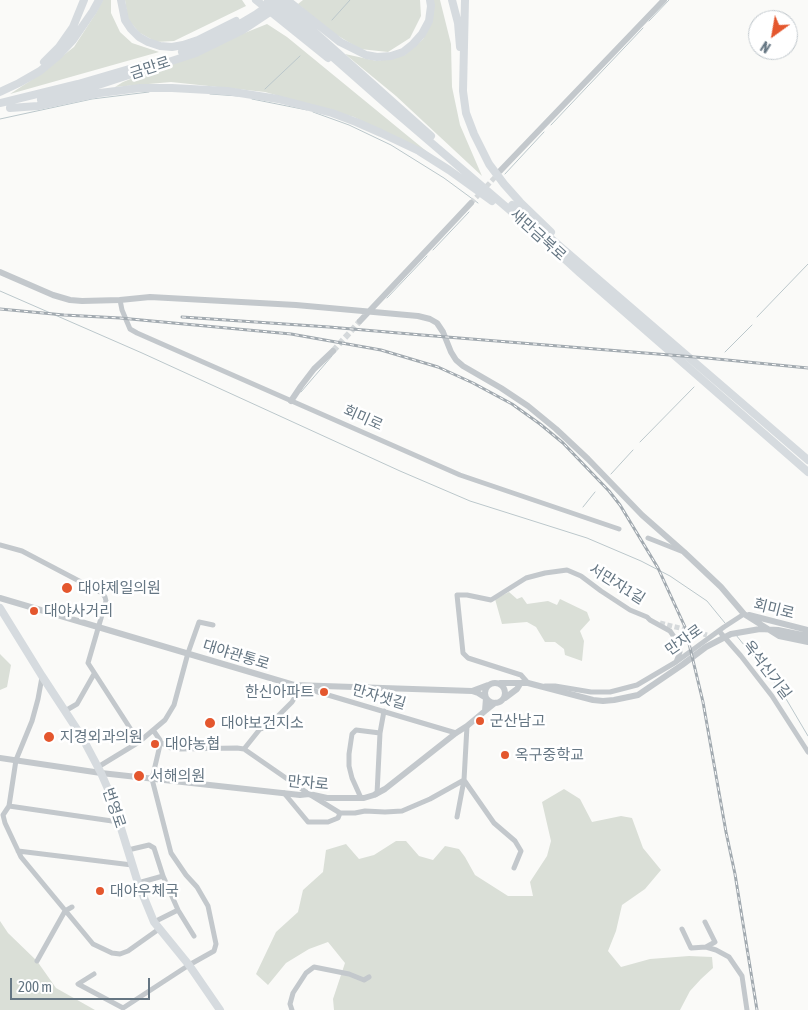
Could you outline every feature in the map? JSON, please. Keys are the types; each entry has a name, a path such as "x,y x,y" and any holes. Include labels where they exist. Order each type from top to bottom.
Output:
{"main road":[{"path":"0,90 27,75 46,61 73,27 84,0"},
{"path":"0,90 19,83 40,71 58,56 73,40 99,0"},
{"path":"121,0 125,20 131,30 148,42 172,47 198,40 273,0"},
{"path":"256,0 366,55 377,57 391,56 403,52 413,44 422,34 429,21 430,0"},
{"name":"새만금북로","path":"268,0 295,20 440,144 808,472"},
{"path":"277,0 295,20"},
{"name":"금만로","path":"0,103 78,84 189,50 228,31 277,0"},
{"path":"288,0 295,20"},
{"name":"금만로","path":"0,110 86,89 196,53 242,30 288,0"},
{"path":"219,42 269,18 298,0"},
{"path":"452,0 458,23 466,113 489,164 525,207 615,299"},
{"path":"463,91 465,0"},
{"name":"새만금북로","path":"295,20 386,104 533,230 808,460"},
{"path":"10,108 38,106 100,93 140,88 172,88 253,94 332,113 382,132 419,151 449,170 504,210 615,299"},
{"name":"번영로","path":"0,608 82,737 100,770 111,796 138,883 157,926 189,965 220,1010"}],"street":[{"path":"500,171 664,0"},
{"path":"360,320 471,203"},
{"path":"0,272 70,300 120,300 150,297 296,305 418,316 430,319 437,323 443,332 456,360 528,406 556,429 642,515 721,587 744,614"},
{"name":"회미로","path":"120,300 130,328 137,333 460,475 618,529"},
{"path":"291,401 314,369 333,351"},
{"path":"648,538 684,552"},
{"path":"0,546 22,551 102,593 105,597 106,601 88,664 139,742"},
{"name":"서만자1길","path":"528,683 521,675 468,658 463,653 457,595 491,600 526,578 566,570 581,576 630,610 670,630 679,644 680,652 676,662"},
{"name":"대야관통로","path":"0,598 294,685 472,691"},
{"name":"회미로","path":"744,614 808,630"},
{"name":"회미로","path":"744,614 779,636 808,642"},
{"name":"만자로","path":"543,686 591,692 610,692 637,685 676,662 710,635 744,614"},
{"name":"서만자1길","path":"650,620 660,623"},
{"path":"100,770 139,742 165,720 174,705 188,653 199,622 213,625"},
{"name":"옥석신기길","path":"721,629 772,696 808,752"},
{"name":"만자로","path":"500,683 528,683 603,701 638,695 706,647 731,634 760,630 808,636"},
{"path":"65,711 77,704 94,674"},
{"path":"42,676 32,721 16,760 9,806 3,816 21,857 93,944 112,953 120,954 128,951 178,910"},
{"path":"472,691 496,682 505,688 505,698"},
{"path":"486,711 485,690 490,684"},
{"path":"472,691 495,703 500,702 514,692 520,684"},
{"name":"만자샛길","path":"294,685 456,733"},
{"path":"244,749 260,729 271,726 276,718 292,702 301,687"},
{"name":"만자로","path":"0,758 100,770 152,779 300,795 309,794 328,798 361,798 377,794 495,703"},
{"path":"377,794 380,733 384,711"},
{"path":"458,817 464,780 467,726"},
{"path":"94,974 78,984 123,1008 214,950 216,944 208,906 197,887 171,853 152,779 160,742 153,730"},
{"path":"361,798 349,766 352,734 356,730 380,733"},
{"path":"160,742 171,748 179,749 244,749 340,813 402,811 430,799 464,780"},
{"path":"464,780 494,823 515,841 521,850 514,868"},
{"path":"284,793 308,822 328,822 338,818 340,813"},
{"path":"9,806 119,822"},
{"path":"128,850 149,845 154,848 163,876 178,910 194,936"},
{"path":"18,851 132,864"},
{"path":"138,883 163,876"},
{"path":"36,961 66,911 72,907"},
{"path":"705,922 715,942 706,947"},
{"path":"682,929 691,948 706,947 729,957 742,976 747,1010"},
{"path":"292,1010 290,1004 293,993 306,973 314,966 349,974 364,980 369,977"}],"shaded area":[{"path":"103,0 111,0 111,13 120,32 132,43 159,52 10,94 33,79 74,47"},
{"path":"125,0 242,0 246,6 174,41 156,42 140,33 128,20"},
{"path":"303,0 420,0 421,16 410,38 388,52 360,49 330,31 298,4"},
{"path":"434,0 440,0 451,44 452,87 460,125 482,176 396,96 345,54 377,61 405,55 423,39 432,20"},
{"path":"267,24 287,37 431,155 354,117 265,92 171,82 115,87 123,82"},
{"path":"509,592 517,599 522,597 527,604 548,601 557,605 560,599 587,612 590,620 580,631 584,641 582,661 565,655 564,649 555,642 545,642 536,627 527,622 502,624 495,599"},
{"path":"0,654 11,665 7,687 0,690"},
{"path":"564,789 580,799 592,822 621,816 632,818 643,848 661,870 645,889 622,905 616,931 608,951 621,967 650,959 689,956 712,957 713,968 690,991 680,1010 334,1010 333,999 345,963 328,942 309,949 286,963 268,985 256,974 276,932 298,912 303,890 323,872 326,850 346,844 359,859 374,855 396,841 406,841 419,856 433,860 445,846 459,849 475,875 508,896 533,896 530,882 547,856 551,841 542,802"},
{"path":"0,921 8,933 37,961 56,988 95,1010 0,1010"}],"waterway":[{"path":"332,20 350,0"},
{"path":"649,21 669,0"},
{"path":"551,125 643,28"},
{"path":"265,89 300,56"},
{"path":"0,119 92,99 149,92"},
{"path":"210,94 238,96"},
{"path":"252,99 307,110"},
{"path":"313,112 349,125 391,145 444,178 478,203"},
{"path":"505,174 544,132"},
{"path":"433,250 469,212"},
{"path":"387,298 427,256"},
{"path":"757,317 808,264"},
{"path":"0,291 470,501 587,538 641,561 670,576 707,601 725,623"},
{"path":"725,352 752,325"},
{"path":"301,392 332,356"},
{"path":"640,442 694,387"},
{"path":"611,474 633,450"},
{"path":"583,507 595,492"},
{"path":"736,635 782,692 808,736"}],"tunnel":[{"path":"471,203 498,174"},
{"path":"333,351 360,321"},
{"path":"660,623 707,635"}],"railway":[{"path":"0,309 291,334 381,350 438,367 473,383 512,404 563,443 620,505 658,568 685,627 703,702 735,874 757,1010"},
{"path":"182,317 329,327 808,368"}],"place":[{"name":"대야제일의원","path":"67,588"},
{"name":"대야사거리","path":"34,611"},
{"name":"한신아파트","path":"324,692"},
{"name":"군산남고","path":"480,721"},
{"name":"대야보건지소","path":"210,723"},
{"name":"지경외과의원","path":"49,737"},
{"name":"대야농협","path":"155,744"},
{"name":"옥구중학교","path":"505,755"},
{"name":"서해의원","path":"139,776"},
{"name":"대야우체국","path":"100,891"}]}
